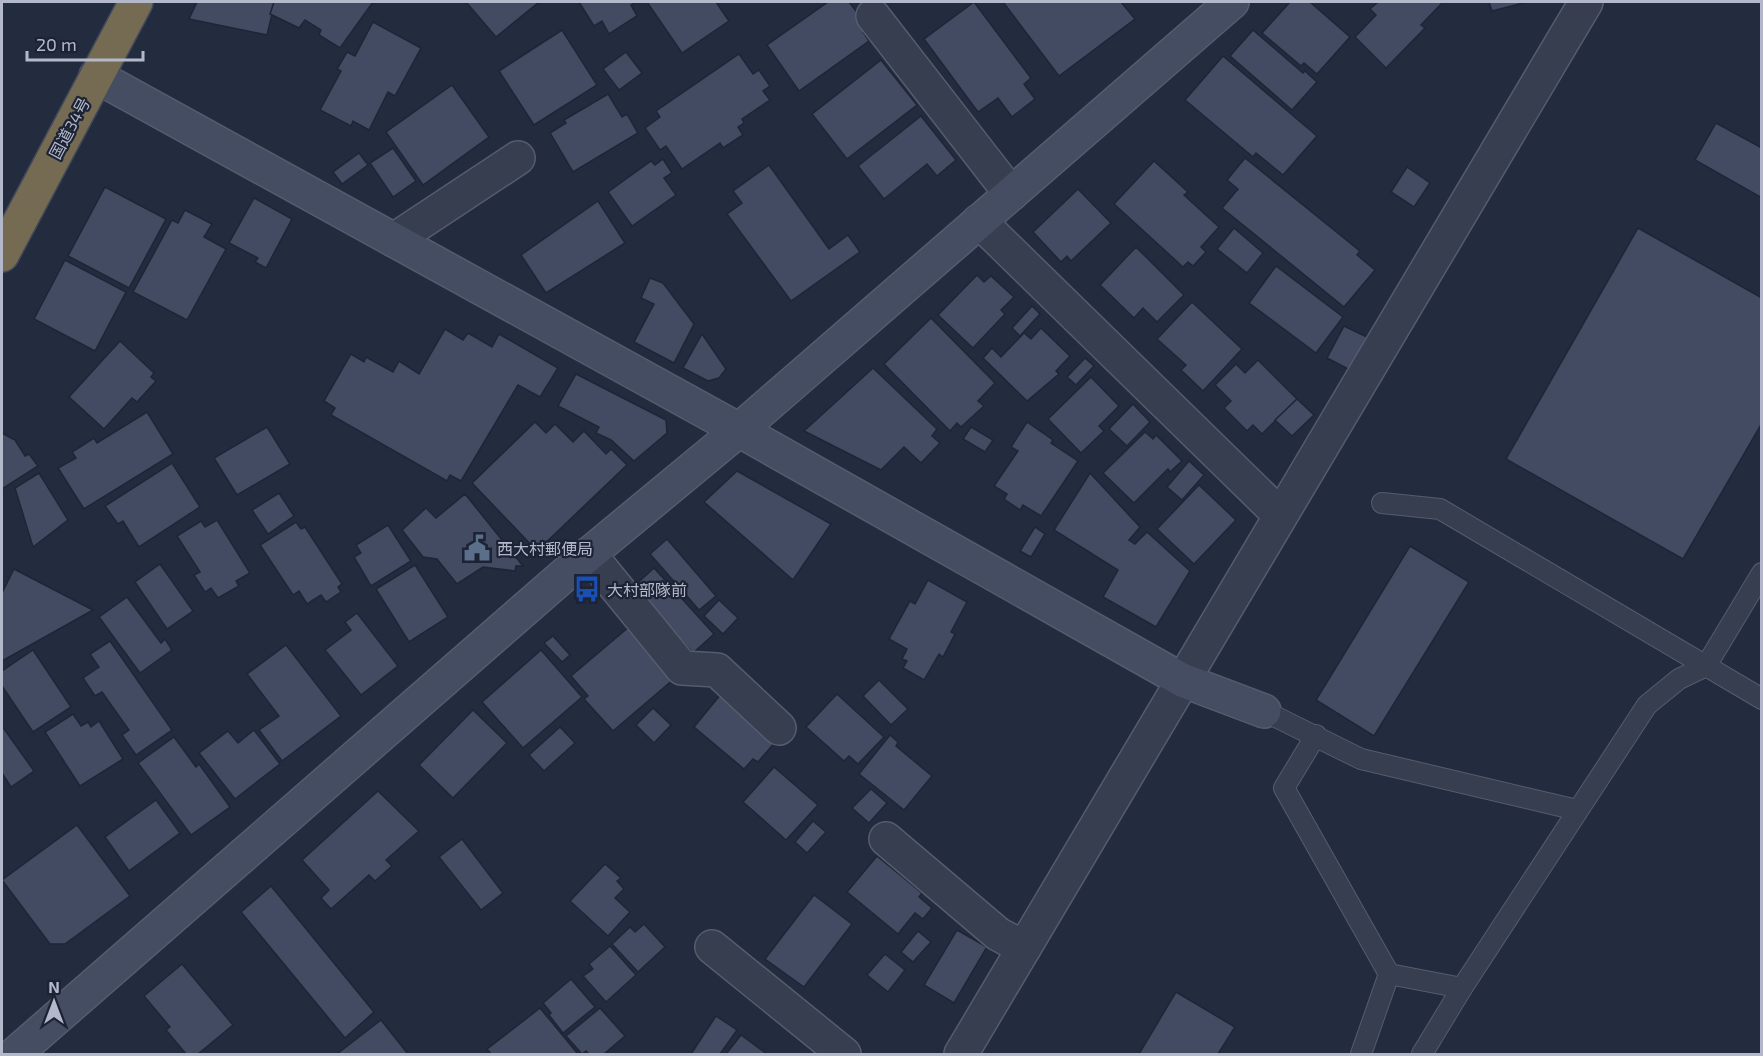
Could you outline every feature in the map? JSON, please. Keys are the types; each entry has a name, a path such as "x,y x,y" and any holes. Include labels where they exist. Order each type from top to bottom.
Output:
{"highway":[{"name":"国道34号","path":"2,255 136,2"}],"street":[{"path":"2,1045 15,1054 589,554 739,430 1232,2"},
{"path":"961,1054 1586,2"},
{"path":"873,16 1011,194"},
{"path":"96,76 739,430 1182,680 1264,711"},
{"path":"394,240 518,158"},
{"path":"979,221 1280,515"},
{"path":"589,554 682,668 717,669 779,728"},
{"path":"886,839 998,934 1024,948"},
{"path":"712,947 844,1054"}],"lane":[{"path":"1382,503 1440,509 1761,699"},
{"path":"1422,1054 1462,988 1647,705 1679,679 1706,666 1761,573"},
{"path":"1264,711 1361,759 1577,810"},
{"path":"1316,735 1284,788 1389,974 1361,1054"},
{"path":"1389,974 1462,988"}],"building":[{"path":"197,2 275,2 267,35 189,19"},
{"path":"274,2 373,2 340,48 319,35 321,30 305,20 299,28 270,14"},
{"path":"466,2 539,2 496,37"},
{"path":"579,2 636,2 631,5 637,16 609,34 602,21 594,26"},
{"path":"647,2 716,2 729,21 682,53"},
{"path":"828,2 849,2 869,28 863,32 869,41 799,91 767,45"},
{"path":"974,2 1031,78 1024,84 1035,99 1012,117 998,98 978,112 924,39"},
{"path":"1003,2 1121,2 1135,19 1059,76"},
{"path":"1290,2 1310,2 1350,37 1317,74 1304,63 1301,66 1262,33"},
{"path":"1378,2 1443,2 1421,25 1425,28 1386,68 1355,37 1376,15 1370,9"},
{"path":"1489,2 1527,2 1492,11"},
{"path":"373,22 421,48 395,96 388,92 369,130 353,121 351,126 320,110 341,71 337,69 347,52 355,56"},
{"path":"562,30 597,85 534,125 499,71"},
{"path":"1253,30 1303,73 1305,71 1317,82 1292,110 1230,56"},
{"path":"626,52 642,73 619,90 603,69"},
{"path":"739,54 753,74 759,70 770,86 763,91 770,100 742,119 744,123 738,127 743,135 723,148 720,143 682,169 666,146 660,150 645,128 660,117 656,111"},
{"path":"1223,56 1317,136 1283,175 1256,153 1253,157 1185,100"},
{"path":"881,60 917,105 847,159 812,114"},
{"path":"452,85 489,137 423,185 386,132"},
{"path":"608,94 622,117 627,114 638,133 573,172 550,133 566,123 564,120"},
{"path":"921,116 956,160 937,176 927,164 884,199 858,166"},
{"path":"1716,123 1762,148 1762,198 1695,160"},
{"path":"393,148 416,181 393,197 370,163"},
{"path":"359,153 368,165 342,184 333,172"},
{"path":"1245,158 1360,251 1357,255 1375,270 1344,307 1222,208 1238,189 1227,180"},
{"path":"663,159 672,173 664,178 676,195 632,226 608,192 651,161 655,165"},
{"path":"1154,161 1188,192 1184,195 1219,227 1201,247 1206,252 1193,266 1188,262 1183,267 1114,204"},
{"path":"769,165 829,249 848,235 860,252 791,301 727,214 742,203 733,191"},
{"path":"1407,167 1430,183 1414,207 1391,192"},
{"path":"105,187 166,219 129,288 68,256"},
{"path":"1078,189 1111,223 1071,261 1067,256 1061,262 1033,232"},
{"path":"254,198 292,219 266,268 255,262 258,258 229,243"},
{"path":"598,201 625,243 546,293 521,255"},
{"path":"185,210 212,224 204,237 226,249 187,320 133,292 172,220 178,223"},
{"path":"1234,228 1263,253 1247,273 1217,249"},
{"path":"1638,228 1762,298 1762,423 1683,559 1506,459"},
{"path":"1136,247 1184,295 1157,322 1143,308 1134,318 1100,285"},
{"path":"65,260 126,292 95,351 34,319"},
{"path":"1276,266 1343,317 1316,353 1249,303"},
{"path":"977,275 984,282 991,276 1014,297 1001,310 1005,314 973,348 938,315"},
{"path":"650,278 663,283 694,324 674,363 634,342 654,304 641,298"},
{"path":"1192,302 1242,349 1203,391 1181,370 1186,365 1157,339"},
{"path":"1032,306 1040,314 1020,336 1012,328"},
{"path":"931,318 995,383 978,401 984,406 961,427 957,423 950,431 884,364"},
{"path":"1344,326 1367,337 1350,370 1327,358"},
{"path":"1041,328 1070,356 1056,371 1059,374 1027,401 983,358 992,348 1001,357 1024,333 1031,339"},
{"path":"445,329 463,340 468,333 492,347 499,334 558,368 540,397 518,385 461,481 450,475 447,481 331,415 335,408 324,401 351,354 364,362 366,357 393,372 399,361 419,374"},
{"path":"702,334 726,369 719,378 708,381 683,368"},
{"path":"120,341 154,373 151,377 156,381 137,402 132,398 104,429 69,397"},
{"path":"1085,358 1094,366 1076,385 1067,377"},
{"path":"1258,360 1297,399 1262,434 1253,425 1247,431 1224,408 1231,401 1215,385 1236,364 1245,373"},
{"path":"873,368 937,429 932,436 940,443 921,463 904,447 881,470 804,431"},
{"path":"576,374 666,420 667,433 634,461 611,440 596,433 599,427 558,406"},
{"path":"1091,377 1119,406 1099,426 1104,431 1081,453 1048,419"},
{"path":"1297,399 1314,415 1292,436 1275,420"},
{"path":"1133,404 1150,422 1127,446 1109,429"},
{"path":"147,412 173,454 84,509 58,468 76,458 72,452 94,438 97,443"},
{"path":"535,422 546,433 555,424 573,442 584,431 606,454 611,449 627,465 537,551 472,483"},
{"path":"1027,422 1053,440 1051,443 1078,461 1041,516 1023,505 1020,510 1004,499 1007,494 994,486 1018,451 1011,447"},
{"path":"267,427 290,464 237,495 214,458"},
{"path":"971,427 993,440 985,452 963,439"},
{"path":"1145,432 1153,439 1156,435 1182,461 1170,472 1168,469 1134,503 1103,473"},
{"path":"2,433 15,440 25,456 29,454 38,466 2,489"},
{"path":"1189,461 1204,475 1182,500 1167,487"},
{"path":"172,463 200,507 139,547 123,521 118,524 105,506"},
{"path":"737,471 831,524 793,580 704,502"},
{"path":"39,473 68,520 33,547 15,488"},
{"path":"1090,473 1140,527 1129,540 1135,544 1147,532 1190,571 1156,627 1103,597 1118,570 1054,530"},
{"path":"1199,485 1236,520 1194,564 1157,529"},
{"path":"279,493 294,516 268,534 252,510"},
{"path":"465,494 523,566 516,566 515,571 483,567 457,584 437,559 423,557 402,530 426,508 436,518"},
{"path":"217,520 250,573 236,581 239,586 218,598 211,588 205,592 194,575 200,572 177,536 201,521 205,527"},
{"path":"296,522 301,529 305,527 342,584 338,587 341,592 326,602 321,595 307,604 299,591 293,595 260,545"},
{"path":"388,525 411,561 371,586 354,557 361,553 356,545"},
{"path":"1035,527 1045,534 1031,557 1020,551"},
{"path":"667,539 716,596 699,610 650,554"},
{"path":"1410,546 1469,582 1374,736 1316,700"},
{"path":"160,564 193,611 167,629 135,582"},
{"path":"415,565 448,617 409,642 376,589"},
{"path":"654,568 714,634 693,653 633,587"},
{"path":"14,569 93,610 2,661 2,593"},
{"path":"928,580 967,602 951,632 955,634 943,657 939,654 924,680 903,668 907,661 902,659 907,649 889,639 910,601 915,604"},
{"path":"127,597 161,643 165,639 172,650 140,673 99,617"},
{"path":"719,600 738,618 723,634 704,616"},
{"path":"357,613 398,666 361,695 325,650 351,630 345,622"},
{"path":"630,626 675,678 613,731 584,699 588,696 571,676"},
{"path":"553,636 570,655 562,662 544,643"},
{"path":"110,641 172,730 136,755 122,735 129,730 102,692 95,696 83,678 99,667 90,654"},
{"path":"286,645 341,716 282,761 259,730 279,716 247,674"},
{"path":"33,650 71,707 33,732 2,686 2,671"},
{"path":"541,650 582,697 523,748 482,702"},
{"path":"879,680 908,709 891,725 863,696"},
{"path":"721,694 776,741 758,762 753,759 744,769 694,727"},
{"path":"837,694 884,737 858,764 849,756 844,761 806,727"},
{"path":"653,708 671,725 654,743 636,725"},
{"path":"473,710 507,743 453,798 419,765"},
{"path":"73,714 81,726 88,722 91,727 99,721 123,759 80,786 45,732"},
{"path":"2,726 34,771 11,787 2,773"},
{"path":"560,727 575,743 544,771 529,755"},
{"path":"254,730 280,764 235,799 199,753 228,731 238,743"},
{"path":"890,735 898,742 896,746 932,776 904,810 859,774"},
{"path":"174,737 196,767 199,764 230,807 191,835 138,763"},
{"path":"774,767 818,805 786,840 743,802"},
{"path":"871,789 887,803 869,823 852,808"},
{"path":"378,791 419,831 386,860 392,866 375,881 369,875 331,909 321,898 329,890 302,860"},
{"path":"156,800 180,833 129,871 105,837"},
{"path":"813,821 826,832 807,853 795,842"},
{"path":"77,825 130,896 65,944 50,944 2,880"},
{"path":"462,839 503,893 481,910 439,857"},
{"path":"877,856 922,893 919,897 932,908 923,919 915,913 898,934 847,892"},
{"path":"605,864 621,878 617,881 624,889 615,898 630,912 608,936 570,901"},
{"path":"271,886 374,1012 345,1038 241,912"},
{"path":"814,895 852,924 804,987 765,959"},
{"path":"644,924 665,947 638,972 612,944 630,927 635,932"},
{"path":"957,930 987,947 954,1003 924,985"},
{"path":"918,931 931,942 913,962 901,952"},
{"path":"610,946 636,975 606,1002 583,976 593,969 589,964"},
{"path":"885,954 905,970 888,992 867,975"},
{"path":"182,964 233,1025 198,1054 186,1054 166,1030 170,1027 144,996"},
{"path":"571,979 595,1007 563,1033 543,1003"},
{"path":"1176,992 1235,1027 1218,1054 1139,1054"},
{"path":"540,1008 578,1054 491,1054 487,1049"},
{"path":"600,1008 625,1036 604,1054 589,1054 586,1051 582,1054 566,1036"},
{"path":"716,1016 737,1030 720,1054 691,1054"},
{"path":"381,1020 408,1054 337,1054"},
{"path":"741,1035 767,1054 726,1054"}],"place":[{"name":"西大村郵便局","path":"477,548"},
{"name":"大村部隊前","path":"587,589"}]}
